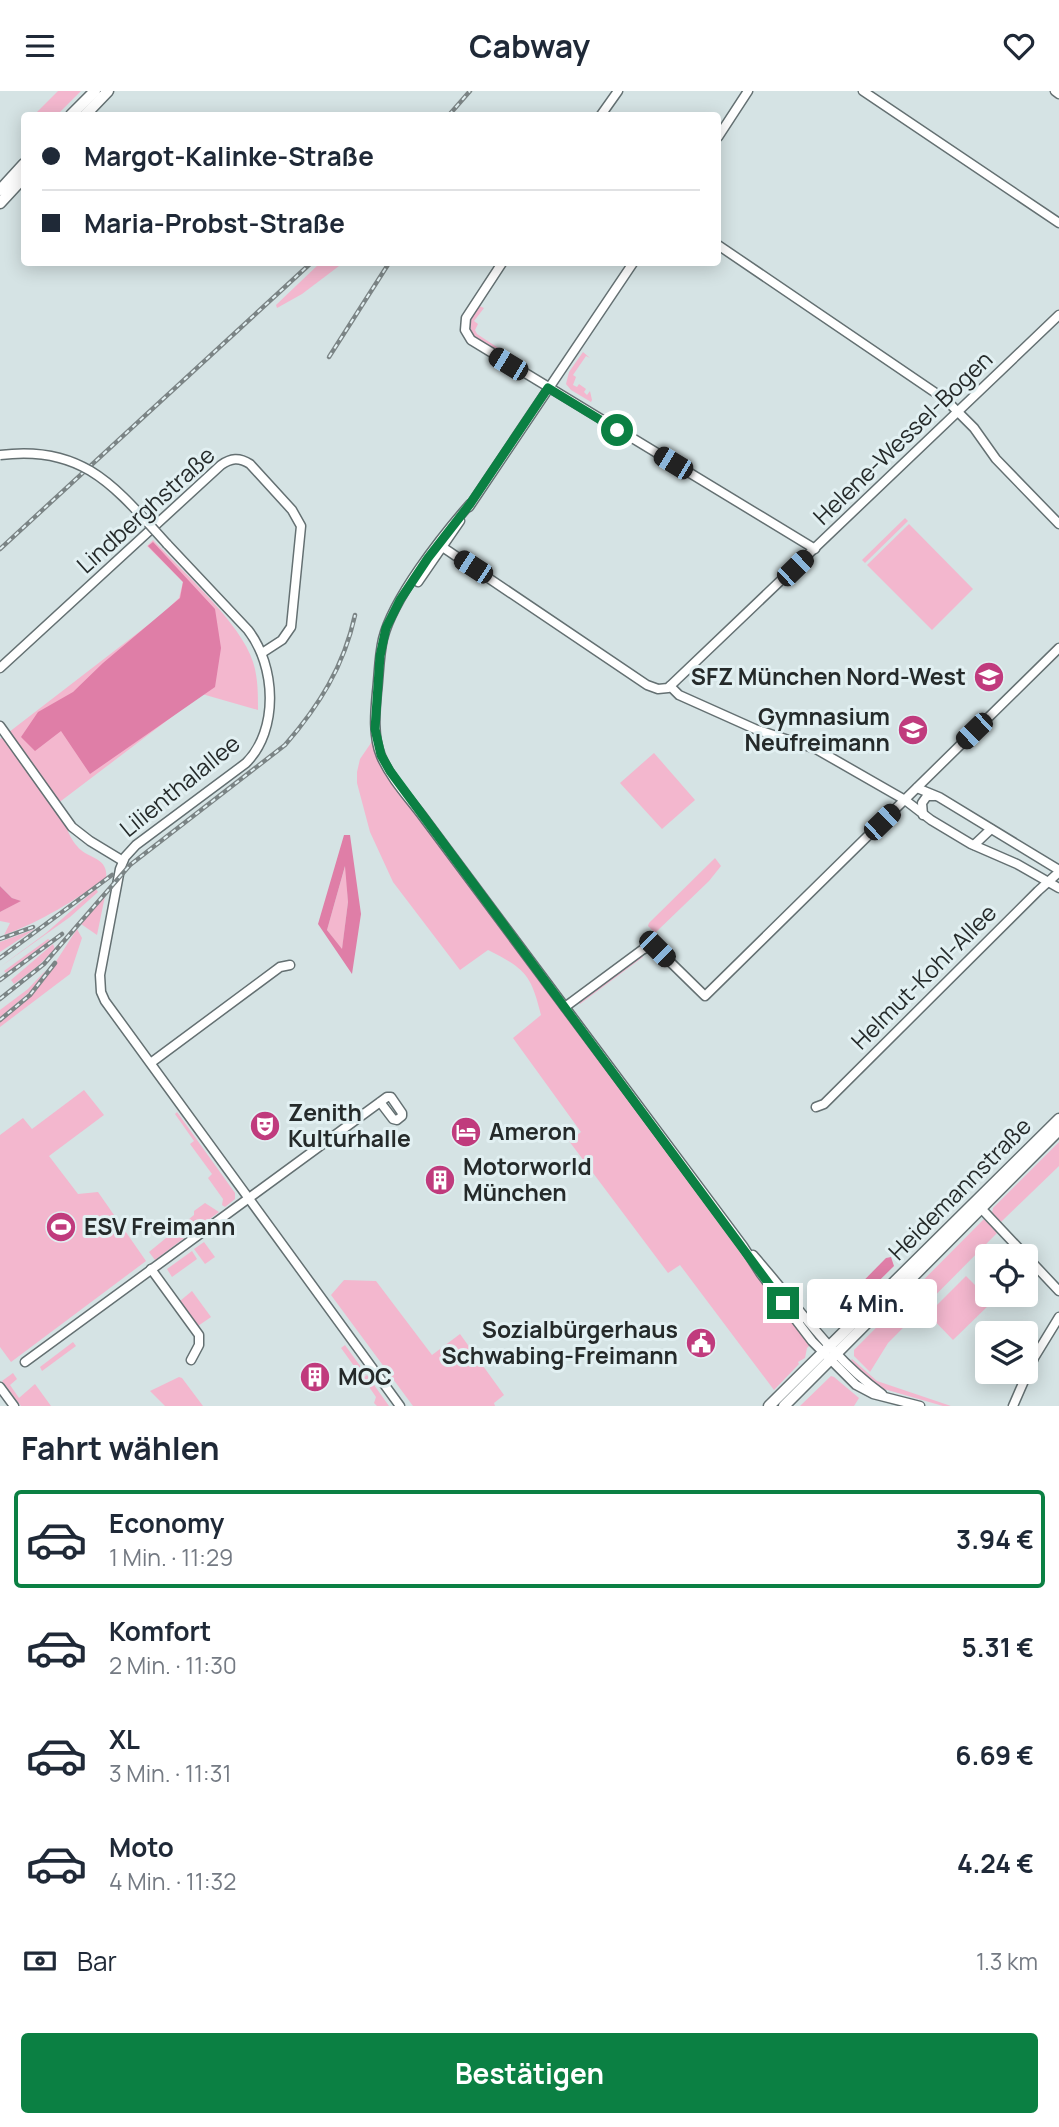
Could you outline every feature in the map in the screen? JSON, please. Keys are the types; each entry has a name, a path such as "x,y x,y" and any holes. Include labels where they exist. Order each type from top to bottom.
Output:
{"main road":[{"path":"74,112 95,91"},
{"path":"88,112 108,91"},
{"path":"0,190 21,167"},
{"path":"0,202 21,180"},
{"name":"Heidemannstraße","path":"784,1406 830,1353 1059,1119"},
{"name":"Heidemannstraße","path":"977,1205 1059,1131"},
{"name":"Heidemannstraße","path":"769,1406 830,1353"}],"street":[{"path":"603,112 618,91"},
{"path":"721,132 748,91"},
{"path":"863,91 1059,223"},
{"path":"721,247 929,389 958,412 974,428 996,459 1059,524"},
{"path":"500,266 469,312 465,330 471,340 814,549"},
{"path":"631,266 441,546 400,600 390,620 380,656 375,729 381,755 390,771 743,1246 785,1291 830,1353 860,1387 873,1394 920,1406"},
{"name":"Helene-Wessel-Bogen","path":"670,686 1059,315"},
{"name":"Lilienthalallee","path":"0,456 35,453 62,458 86,468 111,485 248,630 262,653 267,677 266,731 254,753 240,768 136,845 123,861 100,986 105,1001 400,1406"},
{"name":"Lindberghstraße","path":"0,669 221,465 235,459 250,464 292,510 301,526 291,627 282,640 262,653"},
{"path":"441,546 651,687 662,689 670,686 679,695 743,723 816,749 905,800 923,815 974,845 1017,864 1059,888"},
{"path":"565,1007 650,946 657,949 705,996 1059,648"},
{"path":"0,726 72,827 123,861"},
{"path":"917,788 1059,871"},
{"path":"923,815 922,803 927,796 934,796"},
{"path":"974,845 991,829"},
{"name":"Helmut-Kohl-Allee","path":"816,1107 824,1104 1059,871"},
{"path":"152,1062 280,967 290,965"},
{"path":"25,1362 384,1099"},
{"path":"977,1205 1059,1291"},
{"path":"151,1269 199,1335 198,1348 191,1360"},
{"path":"1013,1406 1034,1358 1059,1317"},
{"path":"0,1387 14,1406"}],"shaded area":[{"path":"58,91 81,91 60,112 37,112"},
{"path":"317,266 339,266 302,294 277,308 276,305"},
{"path":"477,305 484,308 474,321 478,324 475,330 477,334 509,355 506,360 481,344 471,332 472,316"},
{"path":"583,352 590,358 586,356 573,375 576,377 573,385 577,387 579,384 586,389 584,392 587,395 590,391 591,402 566,384 569,372"},
{"path":"905,518 908,521 865,563 862,560"},
{"path":"909,524 973,589 932,630 867,565"},
{"path":"153,540 224,614 246,647 256,674 258,710 202,694 57,804 74,842 81,850 101,862 106,878 57,910 4,935 10,923 0,921 0,912 20,901 12,898 0,886 0,739 161,615 179,598 183,582 147,546"},
{"path":"153,542 215,609 221,648 215,687 90,774 61,731 35,751 21,737 38,712 73,692 180,598 183,582 148,546"},
{"path":"373,740 377,756 393,782 810,1345 805,1358 798,1362 774,1390 680,1265 668,1273 569,1141 581,1132 513,1038 541,1015 534,991 525,975 519,968 488,950 460,970 393,882 370,832 357,783 360,759"},
{"path":"654,753 695,800 662,829 620,783"},
{"path":"344,835 350,835 361,914 352,974 318,924","holes":["345,866 348,902 342,949 327,930"]},
{"path":"715,858 721,866 709,881 655,933 648,926 649,923"},
{"path":"346,863 348,902 342,950 327,930"},
{"path":"0,886 12,898 21,901 0,912"},
{"path":"96,889 98,892 70,917 0,967 46,933"},
{"path":"105,896 97,935 81,924"},
{"path":"35,929 0,952 0,942"},
{"path":"77,929 82,938 70,974 0,1027 0,1010 28,989 46,970 36,986 1,1017 3,1019 29,998 42,983"},
{"path":"48,939 51,941 6,973 4,971"},
{"path":"53,944 55,949 14,984 11,980"},
{"path":"641,954 643,957 580,1004 577,1001"},
{"name":"ESV Freimann","path":"84,1090 104,1115 49,1156 78,1194 98,1192 146,1261 11,1362 0,1347 0,1135 23,1118 32,1129"},
{"path":"177,1112 235,1193 235,1199 225,1207 222,1205 223,1199 208,1178 212,1174 190,1144 194,1141 175,1114"},
{"path":"1059,1142 1059,1166 1001,1222 992,1213 993,1208"},
{"path":"205,1203 219,1212 155,1260 149,1252"},
{"path":"984,1219 997,1233 986,1244 975,1244 975,1255 888,1343 870,1372 854,1356 854,1350"},
{"path":"204,1242 215,1257 205,1264 194,1249"},
{"path":"192,1251 197,1259 172,1277 167,1269"},
{"path":"891,1257 894,1266 831,1328 823,1327 821,1324 886,1258"},
{"path":"966,1276 975,1285 975,1307 987,1307 953,1340 928,1314"},
{"path":"344,1280 376,1281 432,1355 460,1334 504,1395 494,1403 495,1406 413,1406 331,1295"},
{"path":"192,1291 211,1317 198,1326 180,1301"},
{"path":"73,1342 76,1346 42,1371 40,1367"},
{"path":"345,1345 366,1374 362,1377 341,1348"},
{"path":"852,1359 877,1381 951,1406 884,1389 870,1381"},
{"path":"13,1373 17,1379 10,1385 19,1398 35,1384 51,1406 21,1406 2,1381"},
{"path":"367,1375 389,1406 377,1406 374,1403 376,1397 363,1378"},
{"path":"831,1376 859,1398 854,1406 800,1406"},
{"path":"179,1377 203,1406 165,1406 150,1391"}],"railway":[{"path":"452,112 470,91"},
{"path":"0,549 308,266"},
{"path":"329,357 387,266"},
{"path":"0,999 44,964 130,865 285,745 329,685 344,651 355,615"},
{"path":"0,958 112,875"},
{"path":"0,939 33,927"},
{"path":"0,980 62,934"},
{"path":"0,1020 30,995 55,963"}],"place":[{"name":"SFZ München Nord-West","path":"989,677"},
{"name":"Gymnasium Neufreimann","path":"913,730"},
{"name":"Zenith Kulturhalle","path":"265,1126"},
{"name":"Ameron","path":"466,1132"},
{"name":"Motorworld München","path":"440,1180"},
{"name":"ESV Freimann","path":"61,1227"},
{"name":"Sozialbürgerhaus Schwabing-Freimann","path":"701,1343"},
{"name":"MOC","path":"315,1377"}],"route":[{"path":"617,430 548,388 470,504 448,529 400,600 383,639 375,729 381,755 390,771 783,1303"}]}
